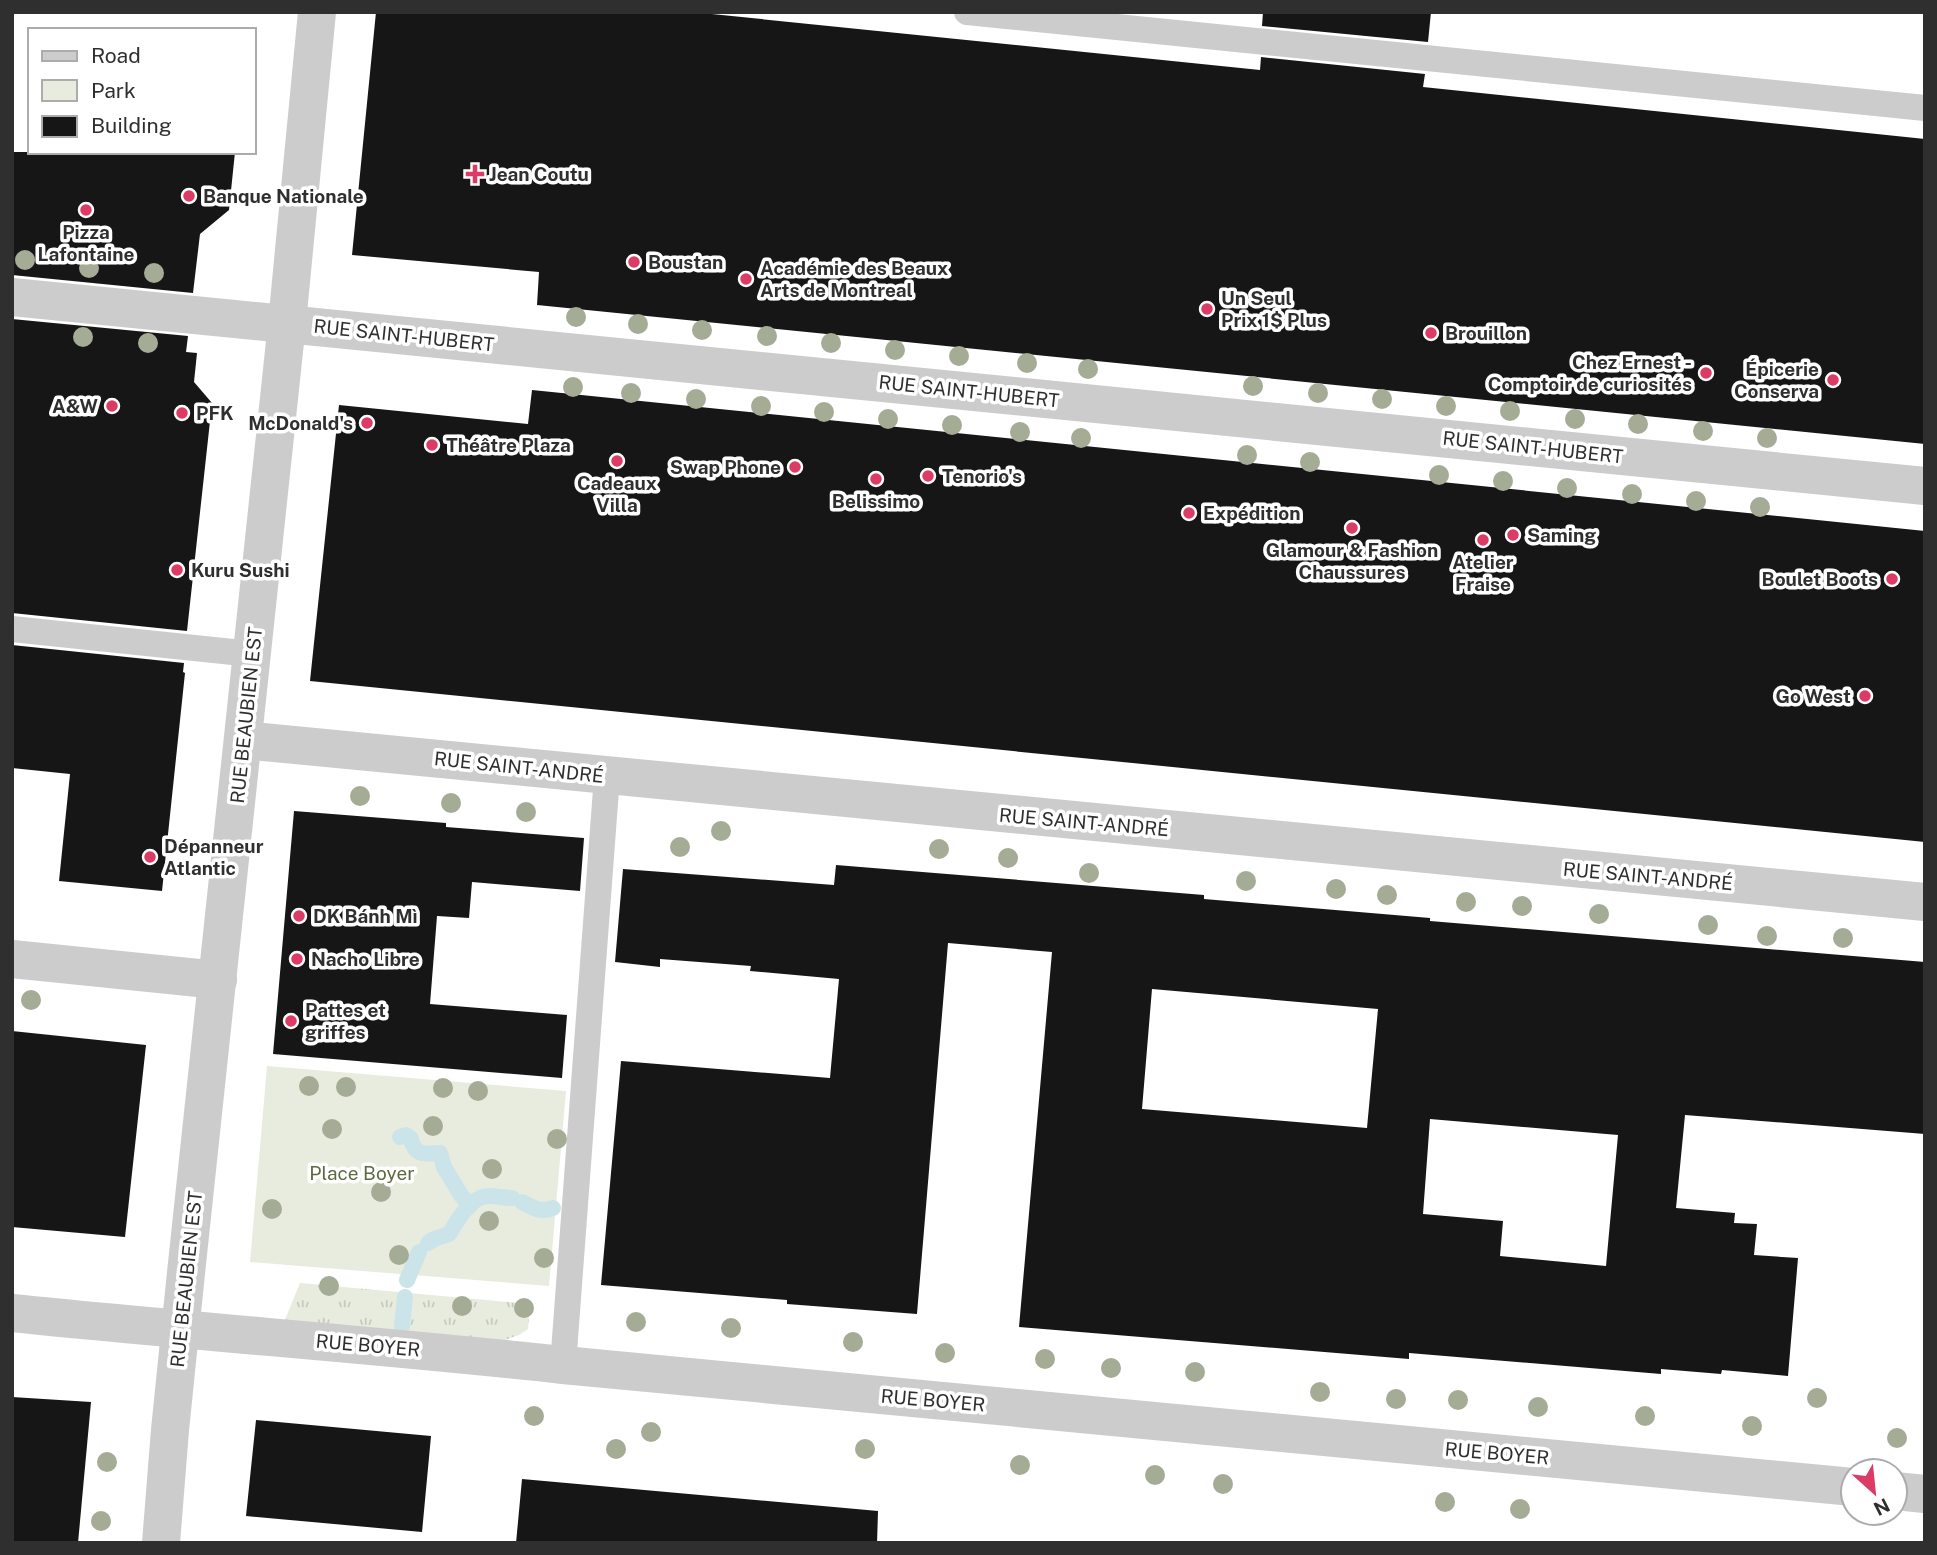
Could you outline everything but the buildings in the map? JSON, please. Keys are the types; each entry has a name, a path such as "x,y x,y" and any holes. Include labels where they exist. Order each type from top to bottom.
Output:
{"street":[{"name":"RUE BEAUBIEN EST","path":"161,1543 170,1430 287,323 317,12"},
{"name":"RUE SAINT-HUBERT","path":"12,297 1925,486"},
{"name":"RUE SAINT-ANDRÉ","path":"243,740 1925,902"},
{"path":"12,959 218,980"},
{"name":"RUE BOYER","path":"12,1313 1839,1486"}],"lane":[{"path":"967,12 1925,108"},
{"path":"12,629 252,654"},
{"path":"564,1365 607,776"}],"green space":[{"name":"Place Boyer","path":"267,1066 566,1091 549,1286 250,1262"},
{"path":"300,1283 530,1304 528,1329 499,1342 284,1322"}],"waterway":[{"path":"400,1137 406,1135 421,1153 440,1153 444,1167 470,1206"},
{"path":"428,1243 449,1234 465,1210 476,1200 489,1196 512,1198"},
{"path":"522,1202 541,1210 553,1208"},
{"path":"407,1280 419,1252"},
{"path":"402,1326 405,1297"}],"place":[{"name":"Jean Coutu","path":"475,174"},
{"name":"Banque Nationale","path":"189,196"},
{"name":"Pizza Lafontaine","path":"86,210"},
{"name":"Boustan","path":"634,262"},
{"name":"Académie des Beaux Arts de Montreal","path":"746,279"},
{"name":"Un Seul Prix 1$ Plus","path":"1207,309"},
{"name":"Brouillon","path":"1431,333"},
{"name":"Chez Ernest - Comptoir de curiosités","path":"1706,373"},
{"name":"Épicerie Conserva","path":"1833,380"},
{"name":"A&W","path":"112,406"},
{"name":"PFK","path":"182,413"},
{"name":"McDonald's","path":"367,423"},
{"name":"Théâtre Plaza","path":"432,445"},
{"name":"Cadeaux Villa","path":"617,461"},
{"name":"Swap Phone","path":"795,467"},
{"name":"Tenorio's","path":"928,476"},
{"name":"Belissimo","path":"876,479"},
{"name":"Expédition","path":"1189,513"},
{"name":"Glamour & Fashion Chaussures","path":"1352,528"},
{"name":"Saming","path":"1513,535"},
{"name":"Atelier Fraise","path":"1483,540"},
{"name":"Kuru Sushi","path":"177,570"},
{"name":"Boulet Boots","path":"1892,579"},
{"name":"Go West","path":"1865,696"},
{"name":"Dépanneur Atlantic","path":"150,857"},
{"name":"DK Bánh Mì","path":"299,916"},
{"name":"Nacho Libre","path":"297,959"},
{"name":"Pattes et griffes","path":"291,1021"}]}
